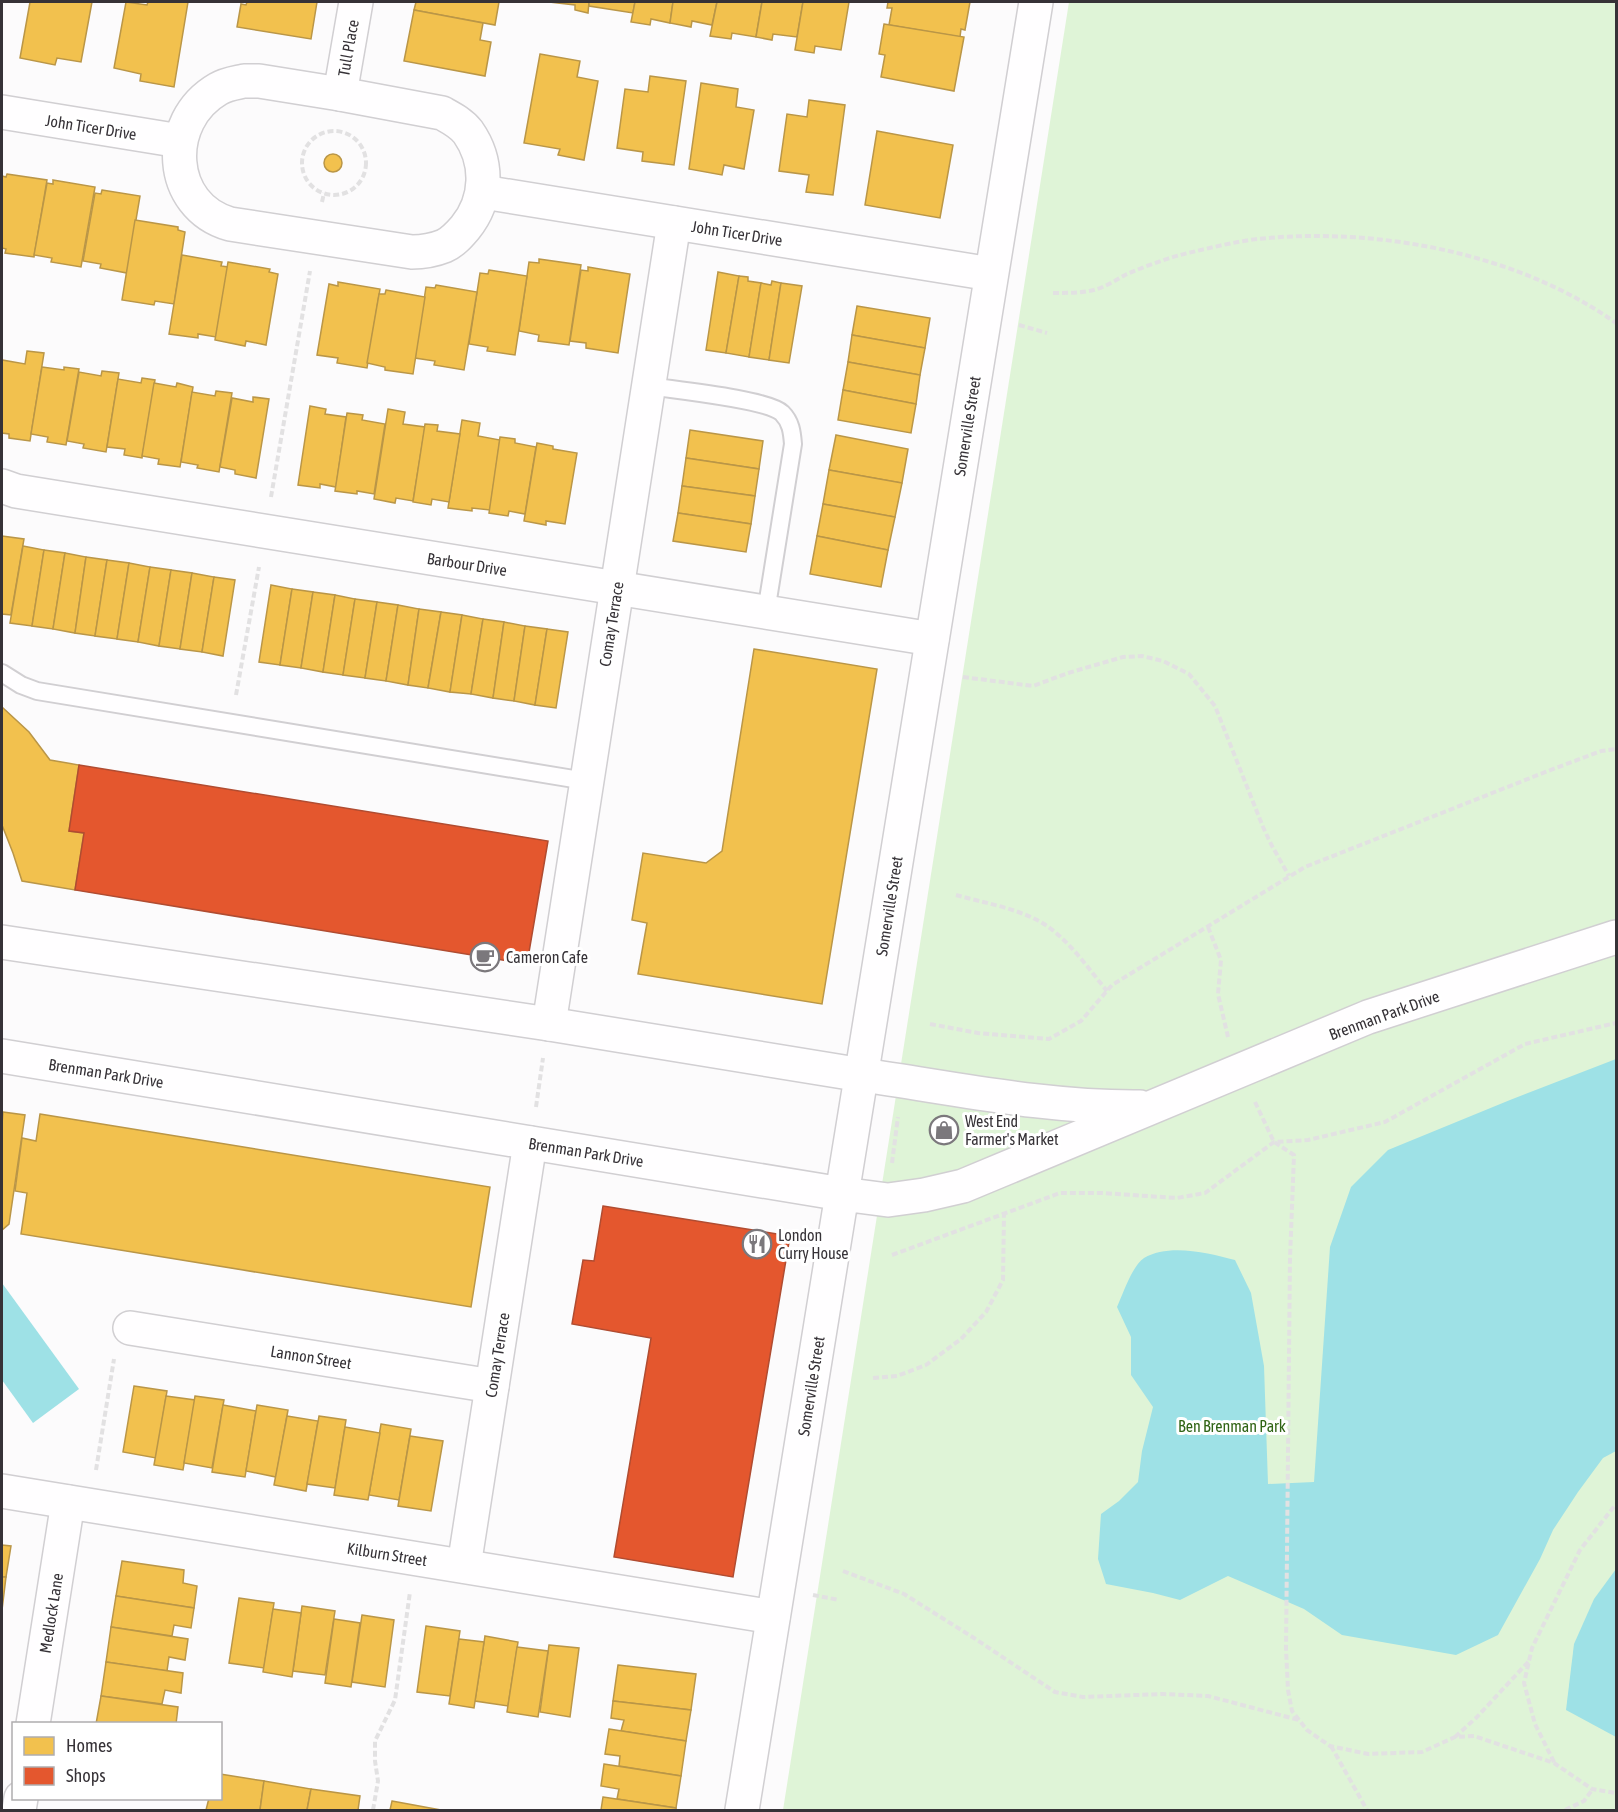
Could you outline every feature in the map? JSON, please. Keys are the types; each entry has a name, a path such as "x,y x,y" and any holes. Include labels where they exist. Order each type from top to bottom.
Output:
{"street":[{"name":"Tull Place","path":"340,94 356,2"},
{"name":"Somerville Street","path":"742,1810 1036,2"},
{"path":"244,81 259,81 340,94 442,113 467,131 475,145 484,176 483,192 477,211 458,236 444,246 428,251 412,252 230,224 207,213 197,204 184,182 179,161 180,141 193,112 217,89 244,81"},
{"name":"John Ticer Drive","path":"2,112 180,141"},
{"name":"John Ticer Drive","path":"483,192 991,274"},
{"name":"Comay Terrace","path":"549,1024 674,223"},
{"name":"Barbour Drive","path":"2,486 16,491 932,639"},
{"name":"Brenman Park Drive","path":"2,1056 888,1200 963,1186 1157,1107 1368,1017 1617,937"},
{"name":"Brenman Park Drive","path":"2,942 549,1024 862,1075 1020,1098 1097,1107 1157,1107"},
{"name":"Comay Terrace","path":"464,1566 530,1143"},
{"name":"Lannon Street","path":"130,1328 492,1386"},
{"name":"Kilburn Street","path":"2,1491 773,1617"},
{"name":"Medlock Lane","path":"33,1722 79,1504"}],"lane":[{"path":"649,386 760,403 781,412 788,420 793,444 766,612"},
{"path":"2,672 21,685 37,691 586,781"}],"path":[{"path":"336,129 358,141 364,152 366,163 362,179 352,190 342,195 324,194 307,182 301,169 301,155 308,142 321,132 336,129"},
{"path":"232,723 324,194"},
{"path":"1053,292 1096,289 1173,257 1226,244 1266,238 1348,237 1444,250 1499,264 1555,287 1617,323"},
{"path":"927,672 1033,686 1123,657 1142,656 1163,661 1189,674 1215,706 1263,827 1289,876"},
{"path":"930,1024 978,1033 1049,1039 1081,1021 1112,986 1305,867 1600,751 1617,748"},
{"path":"956,895 1019,913 1044,924 1064,940 1107,991"},
{"path":"1208,927 1221,960 1218,994 1228,1037 1274,1142 1294,1155 1290,1258 1286,1649 1288,1690 1292,1711 1307,1731 1330,1746 1368,1754 1422,1752 1455,1737 1477,1717 1529,1661"},
{"path":"892,1254 1060,1193 1177,1198 1204,1193 1274,1142 1308,1140 1385,1122 1526,1044 1617,1023"},
{"path":"530,1143 549,1024"},
{"path":"892,1164 899,1110"},
{"path":"873,1378 897,1376 926,1365 961,1339 986,1312 1003,1280 1004,1214"},
{"path":"79,1504 114,1357"},
{"path":"1554,1763 1535,1724 1524,1683 1532,1648 1580,1550 1617,1504"},
{"path":"373,1810 378,1781 375,1741 395,1700 415,1559"},
{"path":"843,1571 904,1594 1055,1692 1083,1697 1163,1694 1208,1696 1299,1720"},
{"path":"1455,1737 1474,1736 1554,1763 1592,1790 1617,1793"},
{"path":"1330,1746 1366,1810"},
{"path":"1565,1810 1584,1801 1592,1790"}],"green space":[{"name":"Ben Brenman Park","path":"1069,2 1616,2 1616,1810 783,1810"}],"water":[{"path":"1616,1059 1616,1451 1603,1458 1553,1530 1540,1559 1498,1635 1456,1655 1342,1635 1304,1609 1228,1576 1180,1600 1106,1584 1098,1559 1101,1514 1119,1501 1138,1482 1142,1451 1153,1407 1131,1375 1131,1337 1117,1307 1140,1262 1154,1253 1177,1250 1201,1252 1235,1260 1251,1293 1264,1366 1268,1484 1314,1482 1330,1247 1351,1187 1388,1150"},
{"path":"2,1283 79,1389 33,1423 2,1380"},
{"path":"1616,1569 1616,1737 1566,1710 1574,1644 1594,1599"}],"building: Homes":[{"path":"30,2 92,2 81,62 57,58 55,65 20,58"},
{"path":"126,2 147,5 148,2 188,2 174,87 140,81 141,74 114,68"},
{"path":"247,2 317,2 311,39 237,27 241,4 246,5"},
{"path":"416,2 499,2 495,25 414,10"},
{"path":"549,2 589,2 588,13 575,10 575,5"},
{"path":"589,2 635,2 633,13 589,6"},
{"path":"635,2 673,2 670,23 651,19 650,25 631,22"},
{"path":"673,2 717,2 712,25 692,21 691,27 670,23"},
{"path":"717,2 762,2 756,37 732,33 731,39 710,36"},
{"path":"762,2 803,2 797,37 773,34 772,40 756,37"},
{"path":"803,2 849,2 841,50 815,46 814,53 795,50"},
{"path":"888,2 970,2 965,30 961,29 960,37 889,25 892,8 887,8"},
{"path":"414,10 483,23 480,40 491,42 485,76 404,61"},
{"path":"884,24 964,37 954,91 881,77 885,55 879,54"},
{"path":"540,54 580,61 577,77 598,81 584,160 558,155 560,149 524,143"},
{"path":"650,76 686,81 674,165 642,161 643,152 617,148 625,89 648,92"},
{"path":"701,83 738,89 736,107 754,110 744,169 724,165 722,175 689,169"},
{"path":"809,100 845,105 833,195 806,192 809,175 779,171 787,114 807,117"},
{"path":"877,131 953,145 940,218 865,205"},
{"path":"329,154 337,154 342,159 340,170 329,172 324,167 324,159"},
{"path":"7,174 47,180 34,257 5,253 6,249 2,248 2,176 6,177"},
{"path":"53,180 95,187 81,267 51,262 52,258 34,255 47,183 53,184"},
{"path":"102,190 140,196 127,273 100,268 101,264 83,261 95,193 101,194"},
{"path":"135,220 178,227 178,230 185,232 174,304 155,301 154,305 122,300"},
{"path":"182,255 222,262 221,266 228,267 216,337 198,334 198,338 169,334"},
{"path":"539,259 581,265 569,345 538,341 539,335 519,331 529,262 539,263"},
{"path":"228,262 270,269 269,272 278,274 266,345 246,341 245,346 215,340"},
{"path":"588,267 630,274 618,353 586,348 586,343 570,341 581,270 588,271"},
{"path":"489,270 527,276 515,355 487,351 488,347 469,344 480,273 488,274"},
{"path":"718,272 739,276 726,353 706,350"},
{"path":"739,276 748,277 748,281 761,283 749,357 726,353"},
{"path":"772,281 781,283 769,360 749,357 761,283 771,285"},
{"path":"338,282 380,289 367,368 337,363 338,358 317,355 329,284 338,286"},
{"path":"781,283 802,286 789,363 769,360"},
{"path":"436,285 477,292 464,370 434,365 435,361 415,358 426,287 435,288"},
{"path":"386,290 425,297 413,374 385,370 385,367 367,363 379,294 385,294"},
{"path":"857,306 930,318 925,348 852,335"},
{"path":"852,335 925,348 920,375 848,362"},
{"path":"27,351 44,353 30,441 9,438 9,434 2,433 2,360 25,364"},
{"path":"848,362 920,375 916,404 843,390"},
{"path":"42,367 64,370 64,367 79,369 66,445 47,442 48,437 31,434"},
{"path":"102,371 119,373 106,452 83,448 84,444 67,441 79,372 101,376"},
{"path":"142,378 155,380 142,458 124,455 125,449 107,447 118,379 141,383"},
{"path":"154,383 176,387 177,383 193,387 180,467 158,464 159,459 142,456"},
{"path":"843,390 916,404 911,433 838,420"},
{"path":"216,391 232,393 219,472 181,462 192,392 215,396"},
{"path":"253,397 269,399 256,478 235,474 235,470 220,467 232,398 253,402"},
{"path":"310,406 326,409 325,414 346,417 336,487 320,484 320,488 298,485"},
{"path":"388,409 405,412 403,424 425,427 413,501 396,498 395,503 374,499"},
{"path":"347,413 363,415 362,420 385,424 374,494 335,491"},
{"path":"462,420 480,423 478,436 500,440 490,510 472,508 472,511 448,508"},
{"path":"425,424 438,425 437,431 460,434 449,502 432,499 431,505 413,502"},
{"path":"690,430 763,441 759,469 686,458"},
{"path":"836,435 908,449 902,483 829,470"},
{"path":"500,437 515,439 515,443 536,447 525,514 509,511 508,516 489,513"},
{"path":"537,443 553,446 553,449 577,453 565,524 546,521 546,525 524,521"},
{"path":"686,458 759,469 755,496 682,486"},
{"path":"829,470 902,483 895,517 823,504"},
{"path":"682,486 755,496 751,524 678,513"},
{"path":"823,504 895,517 888,550 817,536"},
{"path":"678,513 751,524 746,552 673,541"},
{"path":"2,536 24,539 11,615 2,614"},
{"path":"817,536 888,550 881,587 810,574"},
{"path":"23,546 44,550 32,626 10,623"},
{"path":"44,550 65,553 53,629 32,626"},
{"path":"65,553 86,557 75,633 53,629"},
{"path":"86,557 107,560 95,636 75,633"},
{"path":"107,560 129,563 117,639 95,636"},
{"path":"129,563 150,567 138,642 117,639"},
{"path":"150,567 171,570 159,646 138,642"},
{"path":"171,570 192,573 180,649 159,646"},
{"path":"192,573 214,577 202,652 180,649"},
{"path":"214,577 235,580 223,656 202,652"},
{"path":"271,585 292,589 280,665 259,662"},
{"path":"292,589 313,592 301,668 280,665"},
{"path":"313,592 335,595 323,672 301,668"},
{"path":"335,595 355,599 343,675 323,672"},
{"path":"355,599 377,602 365,678 343,675"},
{"path":"377,602 398,605 386,681 365,678"},
{"path":"398,605 419,609 408,685 386,681"},
{"path":"419,609 441,612 428,688 408,685"},
{"path":"441,612 462,615 450,692 428,688"},
{"path":"462,615 483,619 471,694 450,692"},
{"path":"483,619 504,622 493,698 471,694"},
{"path":"504,622 525,626 514,701 493,698"},
{"path":"525,626 547,629 535,705 514,701"},
{"path":"547,629 568,632 556,708 535,705"},
{"path":"754,649 877,669 822,1004 638,974 647,923 632,920 643,853 706,863 722,851"},
{"path":"2,707 29,732 50,760 79,765 69,831 84,833 75,890 22,881 2,825"},
{"path":"3,1112 25,1115 9,1224 2,1230 2,1124"},
{"path":"40,1114 490,1187 471,1307 21,1234 27,1193 15,1191 22,1138 36,1141"},
{"path":"134,1386 167,1391 156,1458 123,1452"},
{"path":"166,1396 195,1400 183,1470 154,1465"},
{"path":"195,1396 224,1400 212,1468 184,1463"},
{"path":"223,1405 256,1411 245,1477 212,1472"},
{"path":"257,1405 288,1410 276,1477 246,1471"},
{"path":"287,1416 318,1421 306,1491 274,1485"},
{"path":"319,1416 346,1420 335,1488 307,1484"},
{"path":"381,1424 411,1429 399,1500 369,1495"},
{"path":"345,1427 380,1433 368,1500 334,1495"},
{"path":"410,1436 443,1441 431,1511 398,1506"},
{"path":"2,1545 11,1546 6,1577 2,1577"},
{"path":"122,1561 184,1570 183,1583 197,1586 194,1608 116,1596"},
{"path":"2,1577 6,1577 2,1610"},
{"path":"116,1596 194,1608 191,1628 174,1625 172,1636 111,1627"},
{"path":"239,1598 274,1603 264,1668 229,1663"},
{"path":"302,1606 335,1611 325,1675 293,1671"},
{"path":"273,1609 301,1613 292,1677 263,1672"},
{"path":"362,1615 394,1620 385,1687 352,1682"},
{"path":"334,1619 360,1623 351,1687 325,1683"},
{"path":"426,1626 460,1631 450,1696 417,1692"},
{"path":"111,1627 188,1639 185,1660 169,1657 167,1671 106,1662"},
{"path":"485,1636 518,1642 508,1706 475,1701"},
{"path":"459,1639 484,1642 474,1708 449,1704"},
{"path":"549,1645 579,1648 570,1717 540,1712"},
{"path":"517,1647 548,1651 538,1717 507,1712"},
{"path":"106,1662 183,1673 181,1693 165,1690 162,1704 101,1696"},
{"path":"618,1665 696,1674 691,1710 613,1701"},
{"path":"101,1696 178,1707 176,1722 96,1722"},
{"path":"613,1701 691,1710 686,1741 621,1731 624,1720 611,1718"},
{"path":"609,1729 686,1741 681,1776 619,1766 620,1756 605,1754"},
{"path":"604,1764 681,1776 676,1808 617,1799 619,1789 601,1786"},
{"path":"222,1774 264,1781 260,1810 206,1810 208,1800 222,1800"},
{"path":"264,1781 311,1789 307,1810 260,1810"},
{"path":"311,1789 360,1796 358,1810 307,1810"},
{"path":"603,1797 676,1808 676,1810 601,1810"},
{"path":"392,1801 441,1810 390,1810"}],"building: Shops":[{"path":"79,765 548,841 527,964 75,890 84,833 69,831"},
{"path":"603,1206 790,1236 733,1577 614,1557 651,1338 572,1324 583,1260 594,1261"}],"place":[{"name":"Cameron Cafe","path":"485,957"},
{"name":"West End Farmer's Market","path":"944,1130"},
{"name":"London Curry House","path":"757,1244"}]}
